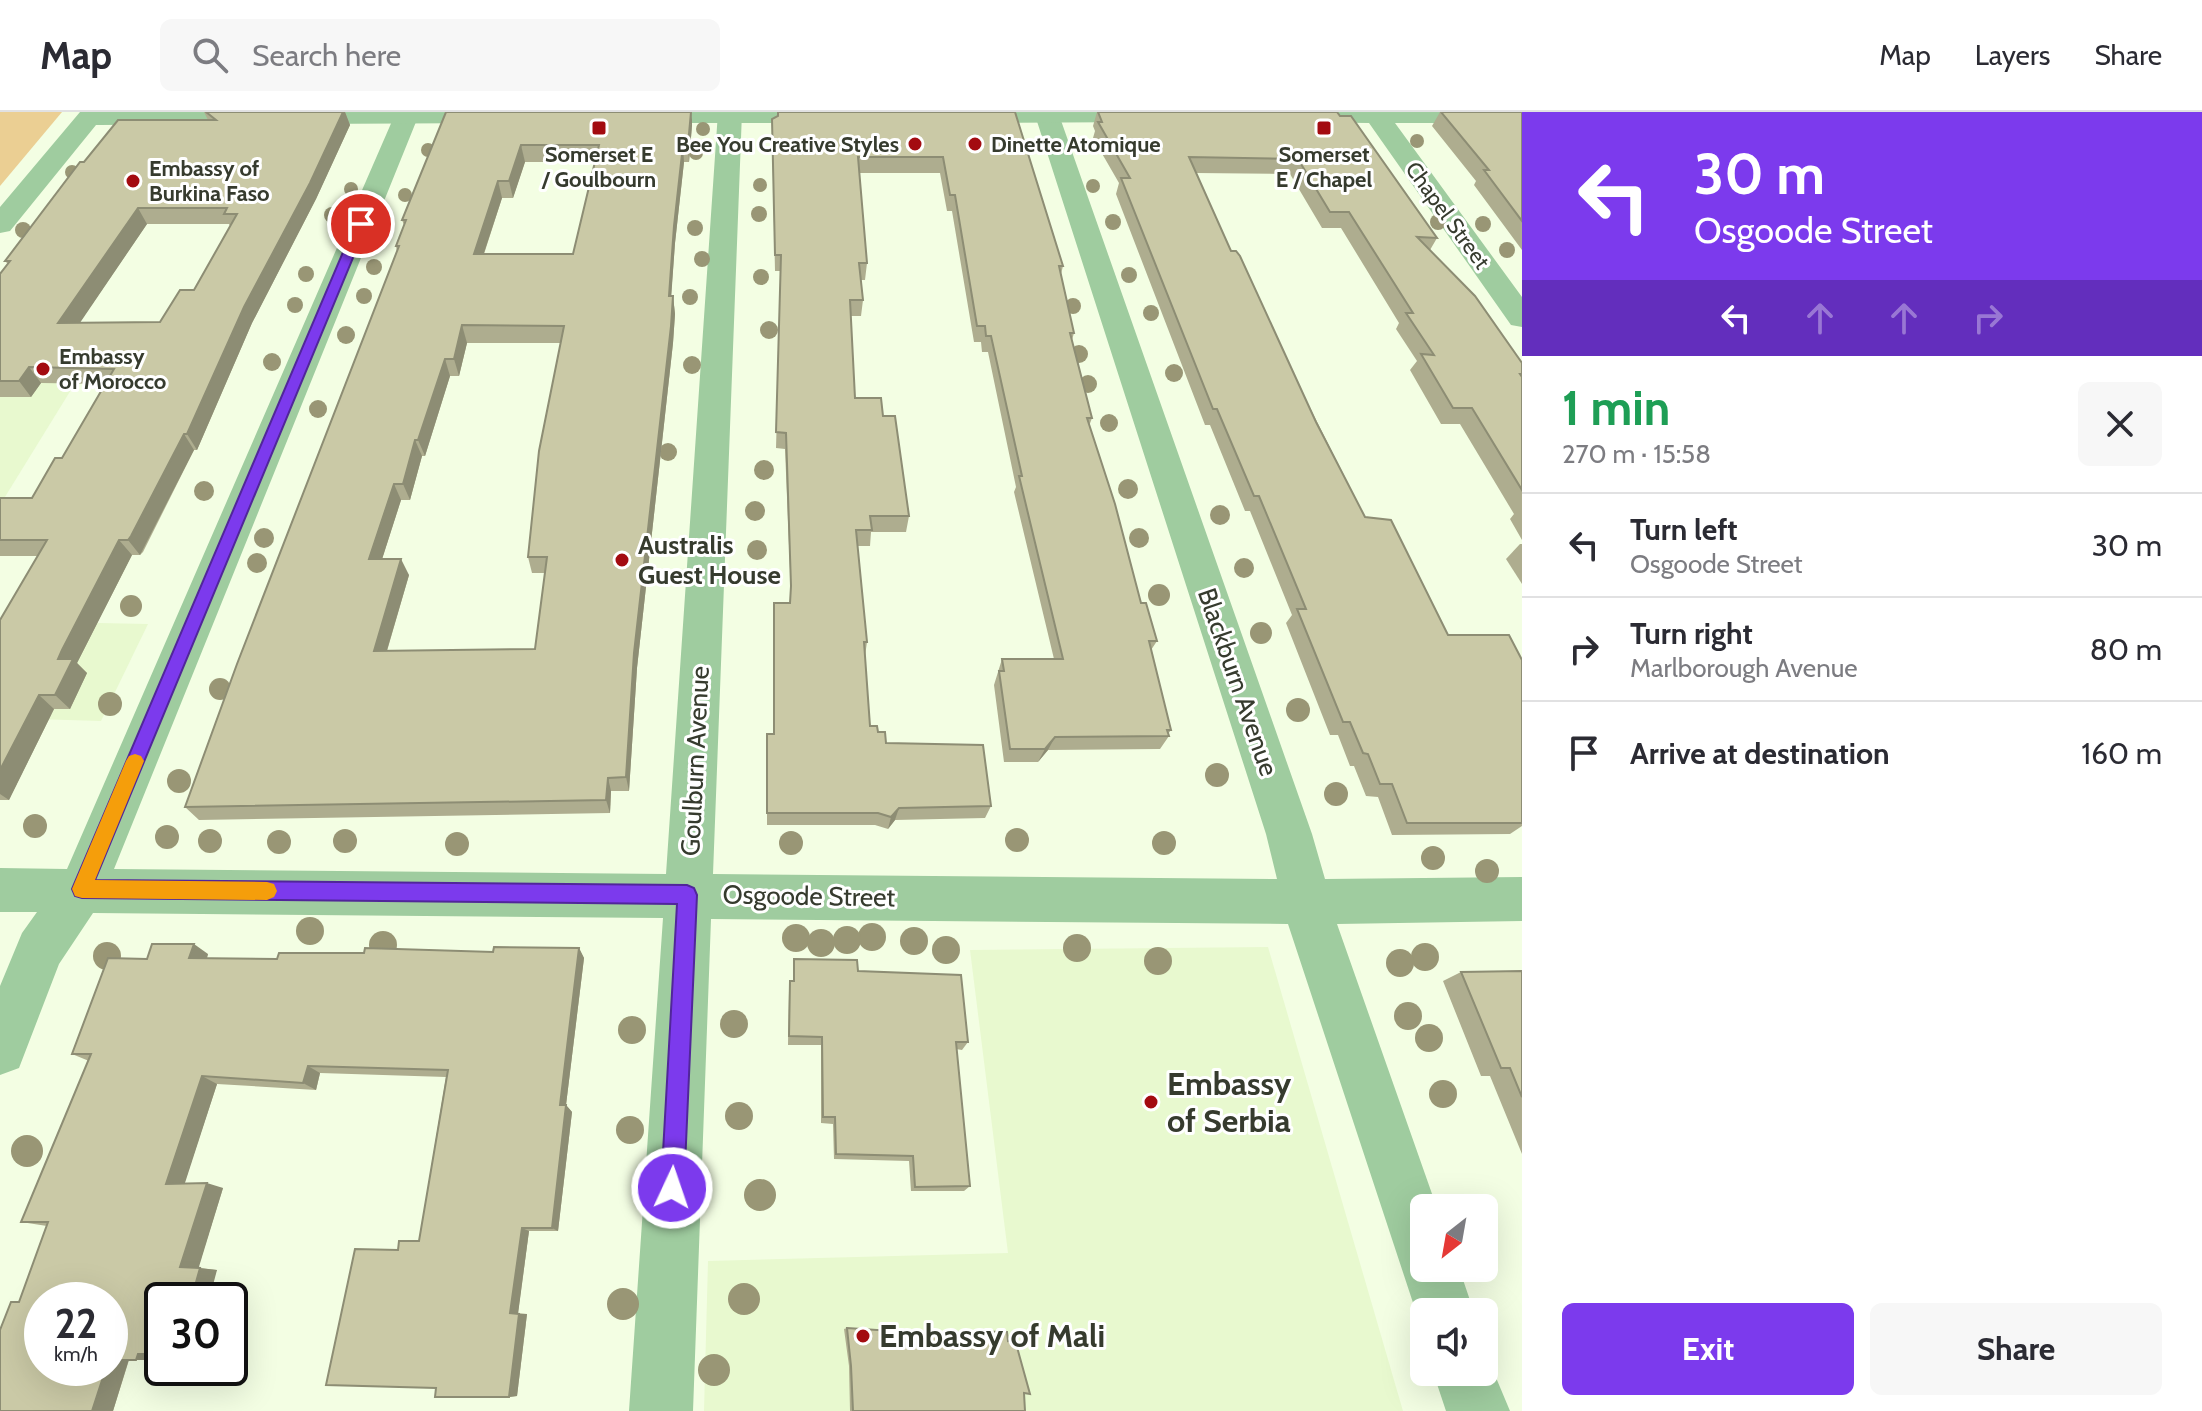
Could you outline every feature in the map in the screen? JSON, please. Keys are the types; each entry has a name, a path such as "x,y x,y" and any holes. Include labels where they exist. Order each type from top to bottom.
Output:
{"street":[{"path":"1253,115 1375,113 1522,116"},
{"name":"Chapel Street","path":"1375,113 1522,318"},
{"path":"0,1049 40,950 82,889 407,114"},
{"name":"Goulburn Avenue","path":"661,1411 730,114"},
{"name":"Blackburn Avenue","path":"1047,114 1289,834 1317,942 1410,1213"},
{"path":"0,225 91,115 526,116"},
{"path":"936,116 1174,115"},
{"path":"600,116 857,116"},
{"name":"Osgoode Street","path":"0,890 1307,902 1522,899"},
{"path":"1469,1386 1478,1411"}],"shaded area":[{"path":"0,112 62,112 0,186"},
{"name":"Embassy of Morocco","path":"0,321 111,325 0,505"},
{"path":"0,621 148,624 101,721 0,718"},
{"name":"Embassy of Serbia","path":"1268,947 1403,1411 704,1411 708,1261 1008,1253 970,950"}],"building":[{"path":"206,112 343,112 310,183 244,307 187,434 184,434 131,536 128,540 119,540 62,650 58,659 73,659 55,695 39,695 0,770 0,620 47,540 0,540 0,498 32,498 55,458 62,458 114,369 29,367 19,381 0,381 0,274 10,261 5,261 80,162 84,162 118,120 216,120","holes":["138,208 227,208 224,214 237,214 194,290 180,290 160,322 58,323"]},
{"path":"446,112 691,112 688,145 683,145 674,226 669,296 673,296 671,326 634,653 626,777 608,778 606,800 185,807 399,246 396,246 406,220 402,220","holes":["521,145 599,145 573,254 474,254 498,181 509,181","462,325 564,326 539,451 528,557 547,557 535,649 374,651 401,559 369,559 394,484 403,484 415,440 418,440 445,359 454,359"]},
{"path":"778,112 1015,112 1063,266 1059,266 1074,333 1070,333 1092,418 1087,418 1115,504 1141,603 1146,603 1157,641 1149,641 1171,730 1167,730 1169,736 1055,737 1045,749 1010,749 999,671 1004,671 1002,659 1063,659 1019,476 1022,476 991,336 986,336 985,326 977,326 955,195 950,195 943,157 858,157 867,263 859,263 863,300 850,300 855,398 881,398 883,416 895,416 909,516 870,516 872,530 856,530 867,642 864,642 870,726 877,726 878,732 885,732 886,743 983,745 991,806 899,808 891,817 878,813 767,813 767,734 774,734 774,603 790,603 791,586 786,433 776,432 781,255 775,255 772,119 778,116"},
{"path":"1098,112 1337,112 1340,116 1351,116 1437,238 1417,237 1475,296 1522,363 1522,490 1472,408 1453,408 1421,354 1434,355 1406,313 1413,313 1349,212 1330,212 1298,159 1189,157 1231,251 1236,251 1240,256 1316,422 1365,517 1391,520 1448,635 1509,635 1522,660 1522,823 1407,823 1392,784 1380,784 1350,722 1343,722 1297,609 1306,609 1259,496 1254,496 1217,409 1213,409 1121,178 1130,178 1098,122 1102,122"},
{"path":"1441,112 1522,112 1522,221 1484,170 1489,170"},
{"path":"152,944 194,944 189,958 277,959 279,953 364,953 365,948 493,952 494,947 579,948 560,1105 566,1105 552,1228 522,1228 510,1313 519,1314 509,1397 435,1397 436,1388 326,1385 355,1249 398,1250 399,1241 419,1241 448,1070 308,1066 303,1083 202,1076 166,1184 207,1183 180,1267 200,1268 196,1282 144,1282 144,1354 138,1354 136,1360 128,1360 128,1282 26,1282 48,1222 21,1222 91,1054 72,1054 108,958 147,959"},
{"path":"794,959 857,960 858,971 961,975 968,1042 956,1042 970,1186 915,1187 913,1156 836,1154 835,1117 823,1117 822,1037 789,1036 790,981 794,981"},
{"path":"1522,971 1522,1097 1510,1068 1501,1068 1461,972"},
{"path":"24,1288 24,1386 100,1386 92,1411 0,1411 0,1330 11,1302 19,1302"},
{"path":"847,1328 967,1336 966,1331 1007,1332 1008,1341 1015,1340 1030,1394 1024,1393 1025,1411 853,1411"}],"slow traffic":[{"path":"135,761 82,889 267,891"}],"place":[{"name":"Somerset E / Goulbourn","path":"599,128"},
{"name":"Somerset E / Chapel","path":"1324,128"},
{"name":"Bee You Creative Styles","path":"915,144"},
{"name":"Dinette Atomique","path":"975,144"},
{"name":"Embassy of Burkina Faso","path":"133,181"},
{"name":"Embassy of Morocco","path":"43,369"},
{"name":"Australis Guest House","path":"622,560"},
{"name":"Embassy of Serbia","path":"1151,1102"},
{"name":"Embassy of Mali","path":"863,1336"}],"route":[{"path":"361,224 82,889 687,895 672,1188"}]}
